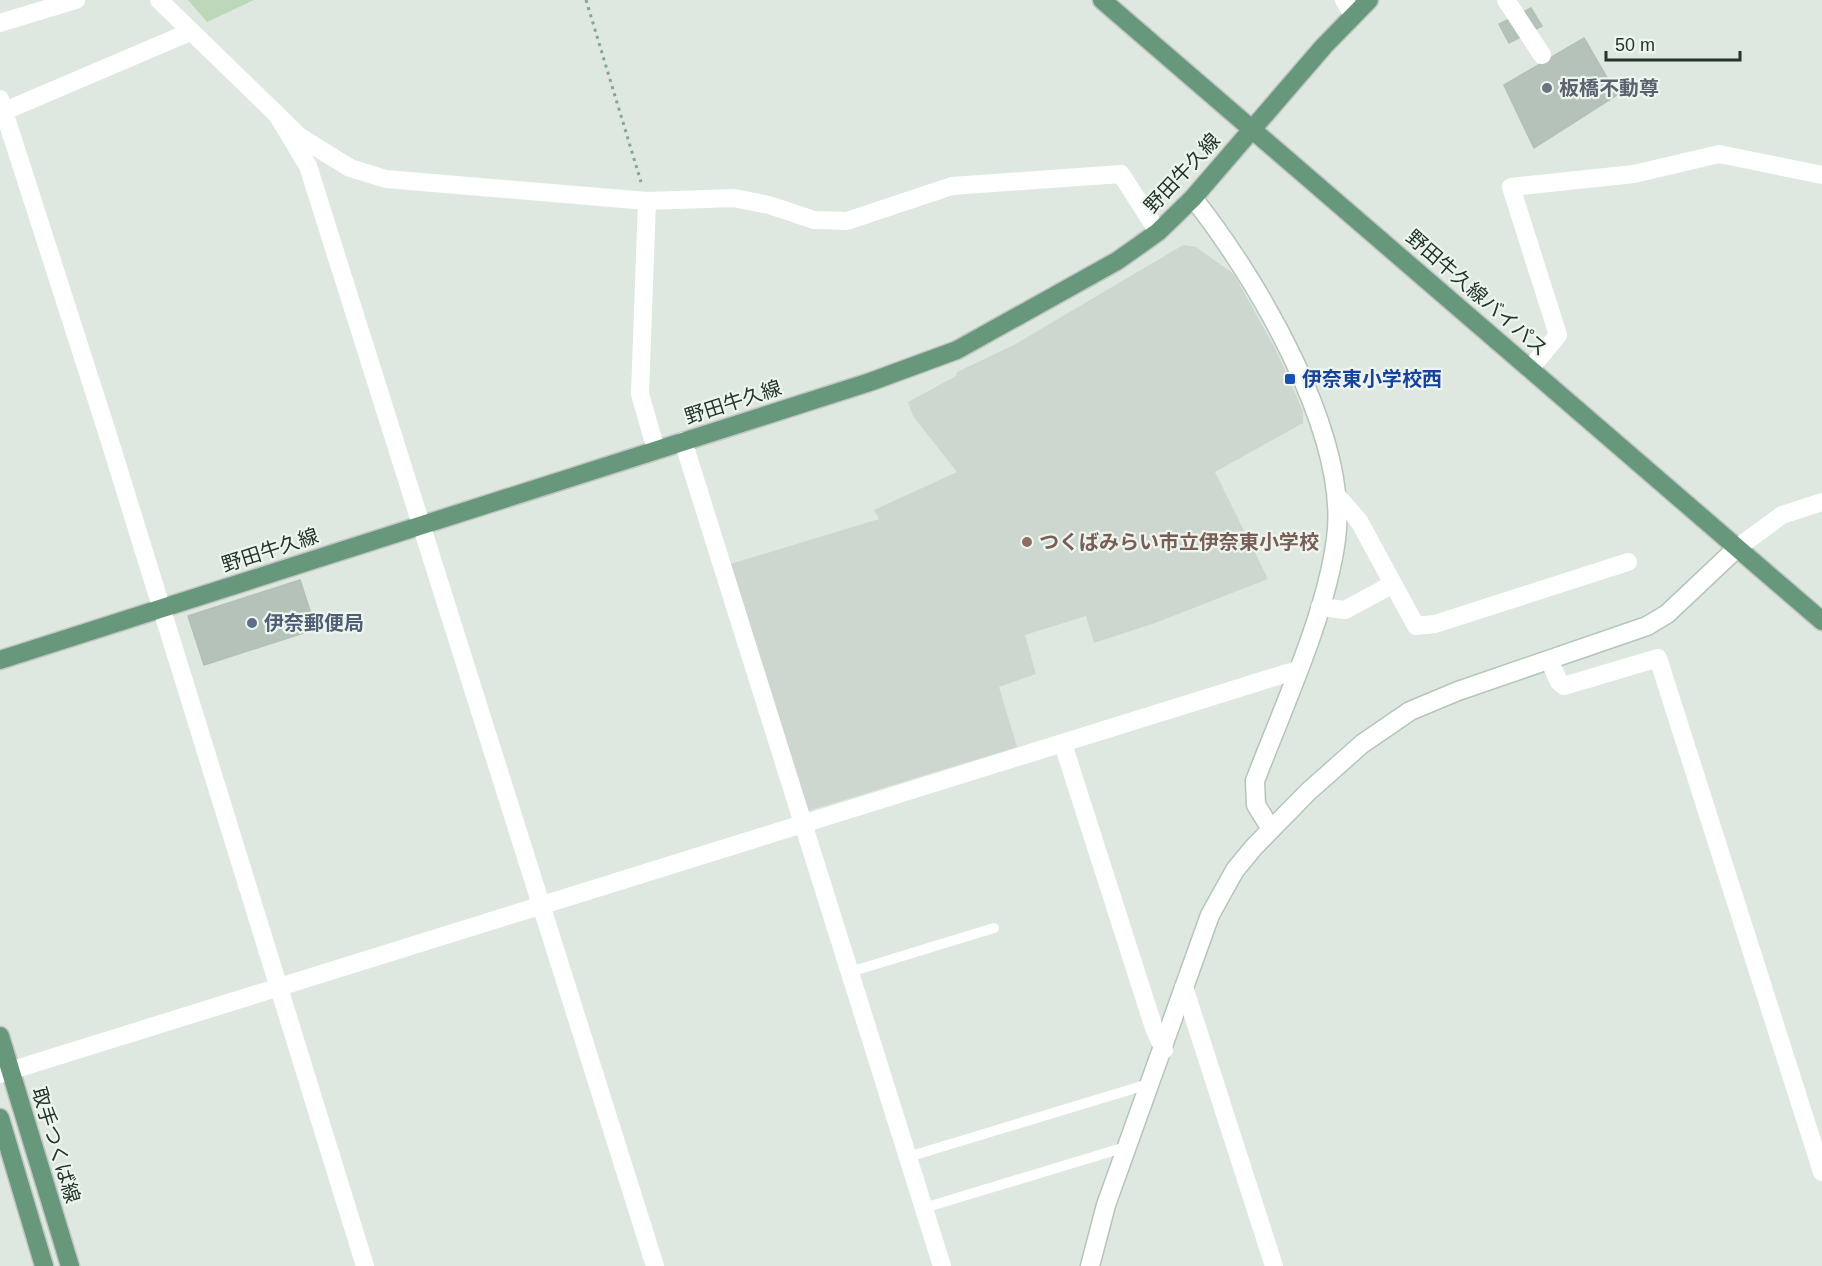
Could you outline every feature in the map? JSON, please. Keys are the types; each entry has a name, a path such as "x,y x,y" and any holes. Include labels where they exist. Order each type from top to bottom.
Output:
{"main road":[{"name":"野田牛久線バイパス","path":"1102,0 1822,621"},
{"name":"野田牛久線","path":"0,660 915,368 957,350 1117,261 1158,232 1193,198 1349,7 1369,0"},
{"name":"取手つくば線","path":"0,1036 5,1073 70,1266"},
{"path":"0,1118 44,1266"}],"street":[{"path":"0,23 76,0"},
{"path":"159,0 300,137 350,168 386,179 647,201 734,198 769,205 814,220 847,221 952,186 1121,174 1158,232"},
{"path":"1506,0 1542,55"},
{"path":"190,32 1,108 107,432 365,1266"},
{"path":"278,116 308,166 655,1266"},
{"path":"1530,369 1557,335 1511,187 1634,174 1719,154 1822,175"},
{"path":"1193,198 1229,244 1282,340 1320,425 1337,496 1336,538 1320,607 1255,780 1256,804 1271,829"},
{"path":"647,201 640,394 656,450"},
{"path":"683,441 942,1266"},
{"path":"1337,496 1359,521 1416,626 1436,624 1628,562"},
{"path":"1090,1266 1106,1205 1164,1050 1210,915 1235,870 1271,829 1362,744 1410,711 1458,691 1550,662 1647,626 1667,614 1737,548 1782,514 1822,502"},
{"path":"1320,607 1345,610 1393,584"},
{"path":"1550,662 1559,682 1564,686 1658,658 1822,1172"},
{"path":"5,1073 1297,670"},
{"path":"1063,744 1154,1028 1164,1050"},
{"path":"1184,987 1274,1266"}],"lane":[{"path":"850,972 994,928"},
{"path":"908,1157 1152,1083"},
{"path":"924,1208 1129,1146"}],"path":[{"path":"586,0 647,201"}],"shaded area":[{"name":"つくばみらい市立伊奈東小学校","path":"1183,245 1196,247 1234,274 1277,352 1303,411 1303,423 1215,472 1268,579 1155,623 1094,643 1086,616 1025,635 1036,674 999,687 1017,747 805,812 727,565 879,519 874,510 957,472 913,416 908,402 956,376 957,372 1014,345"}],"green space":[{"path":"188,0 254,0 207,22"}],"building":[{"path":"1531,8 1542,26 1509,43 1499,24"},
{"path":"1584,38 1617,95 1534,148 1504,85"},
{"path":"300,580 316,629 204,665 188,616"}],"place":[{"name":"板橋不動尊","path":"1547,88"},
{"name":"伊奈東小学校西","path":"1290,379"},
{"name":"つくばみらい市立伊奈東小学校","path":"1027,542"},
{"name":"伊奈郵便局","path":"252,623"}]}
